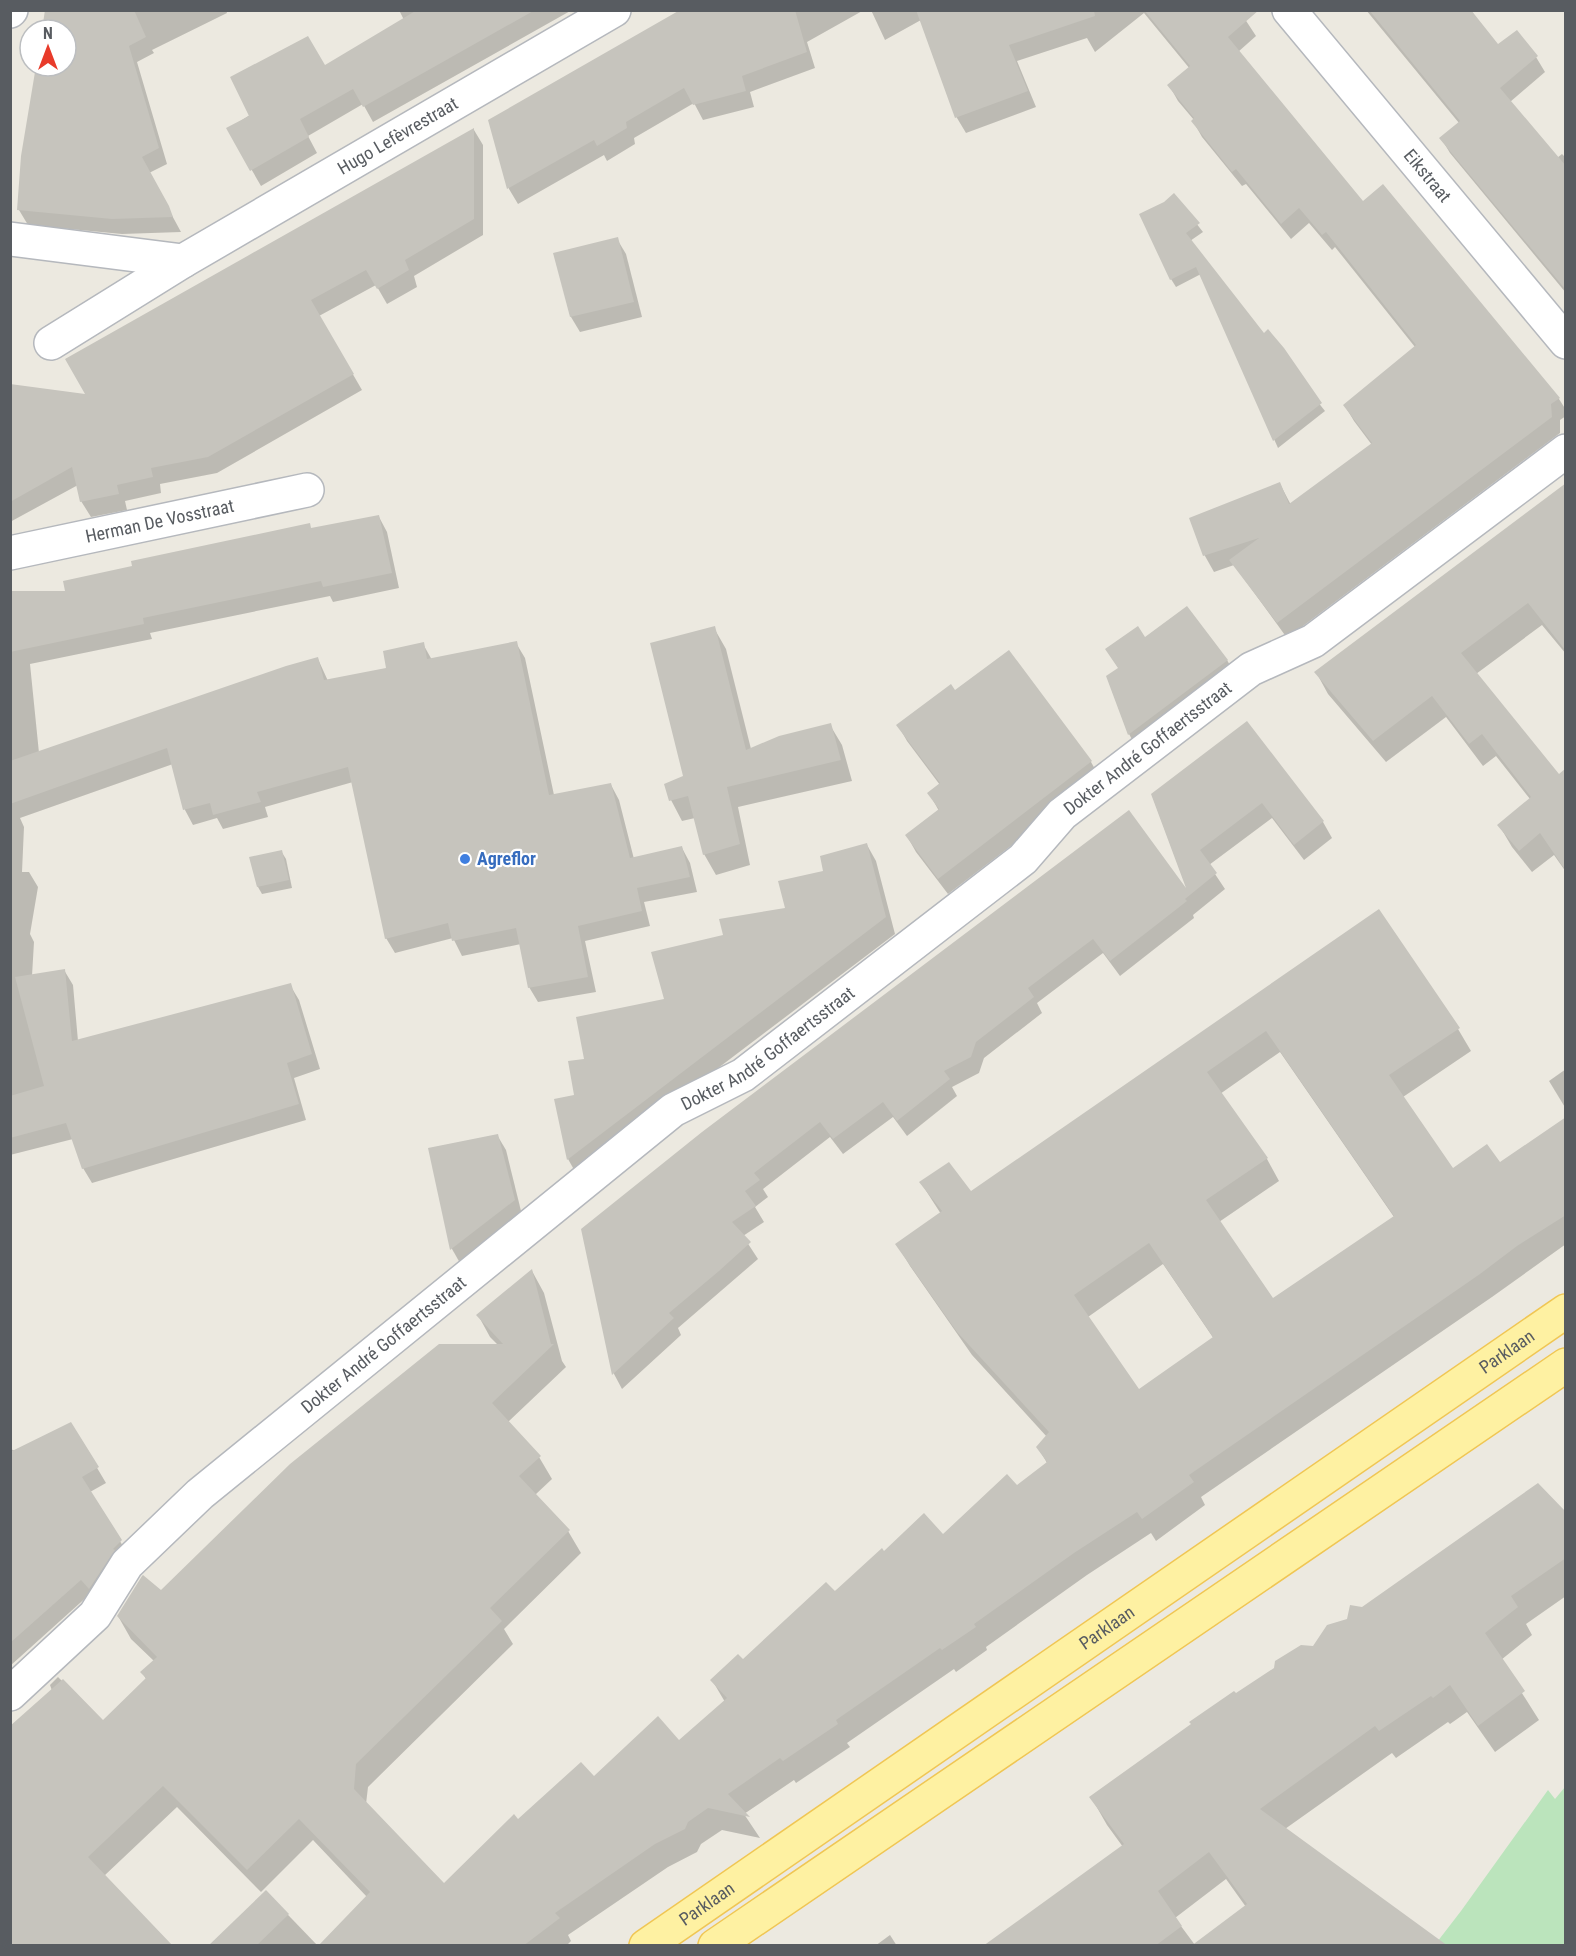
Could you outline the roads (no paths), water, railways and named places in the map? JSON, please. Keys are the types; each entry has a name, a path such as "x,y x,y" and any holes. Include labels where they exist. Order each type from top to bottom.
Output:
{"main road":[{"name":"Parklaan","path":"646,1946 1566,1311"},
{"path":"715,1946 1566,1365"}],"street":[{"name":"Hugo Lefèvrestraat","path":"51,343 183,261 614,10"},
{"name":"Eikstraat","path":"1289,10 1566,342"},
{"path":"10,239 183,261"},
{"name":"Dokter André Goffaertsstraat","path":"10,1694 94,1615 127,1564 200,1494 673,1110 743,1074 1023,859 1062,814 1251,669 1313,641 1566,451"},
{"name":"Herman De Vosstraat","path":"10,553 308,490"}],"place":[{"name":"Agreflor","path":"465,859"}]}
